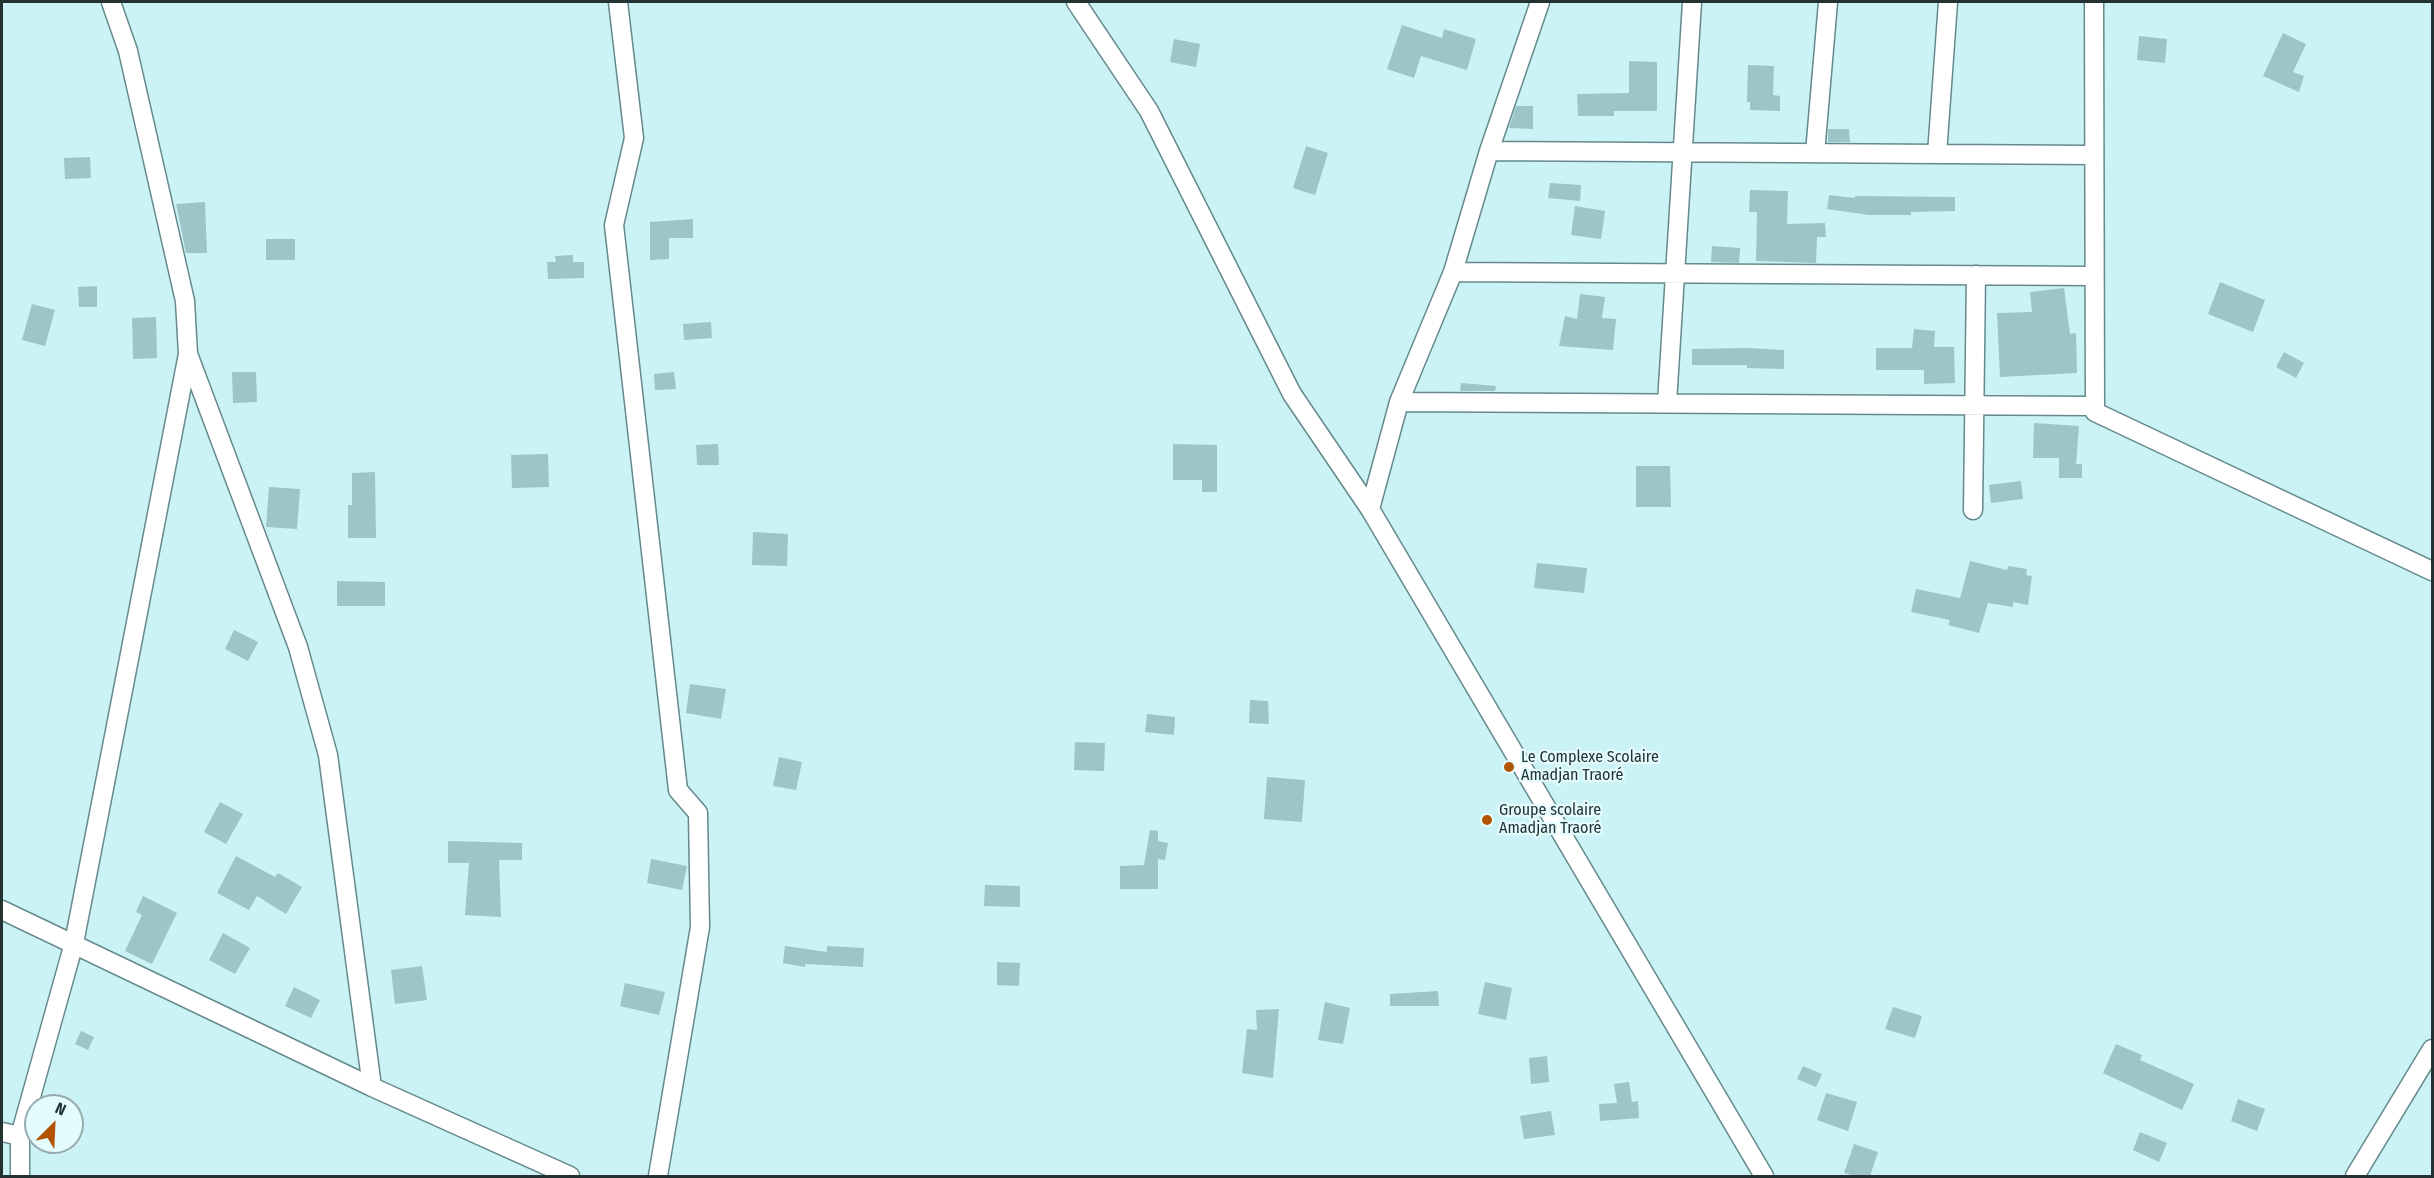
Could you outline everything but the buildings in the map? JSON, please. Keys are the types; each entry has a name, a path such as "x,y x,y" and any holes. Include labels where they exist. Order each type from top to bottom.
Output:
{"street":[{"path":"20,1176 20,1136 74,943 188,354 185,301 128,51 111,2"},
{"path":"618,2 634,138 614,225 678,790 698,813 700,927 658,1176"},
{"path":"1076,2 1149,111 1292,394 1370,509 1764,1176"},
{"path":"1370,509 1400,402 1453,272 1489,151 1540,2"},
{"path":"1667,403 1692,2"},
{"path":"1815,153 1828,2"},
{"path":"1937,154 1948,2"},
{"path":"2094,2 2095,412 2433,570"},
{"path":"1489,151 2094,155"},
{"path":"1453,272 2094,276"},
{"path":"1973,510 1976,275"},
{"path":"188,354 298,647 328,755 372,1087"},
{"path":"1400,402 2095,406"},
{"path":"2,910 372,1087 570,1176"},
{"path":"2355,1176 2433,1049"},
{"path":"2,1132 20,1136"}],"place":[{"name":"Le Complexe Scolaire Amadjan Traoré","path":"1509,767"},
{"name":"Groupe scolaire Amadjan Traoré","path":"1487,820"}]}
